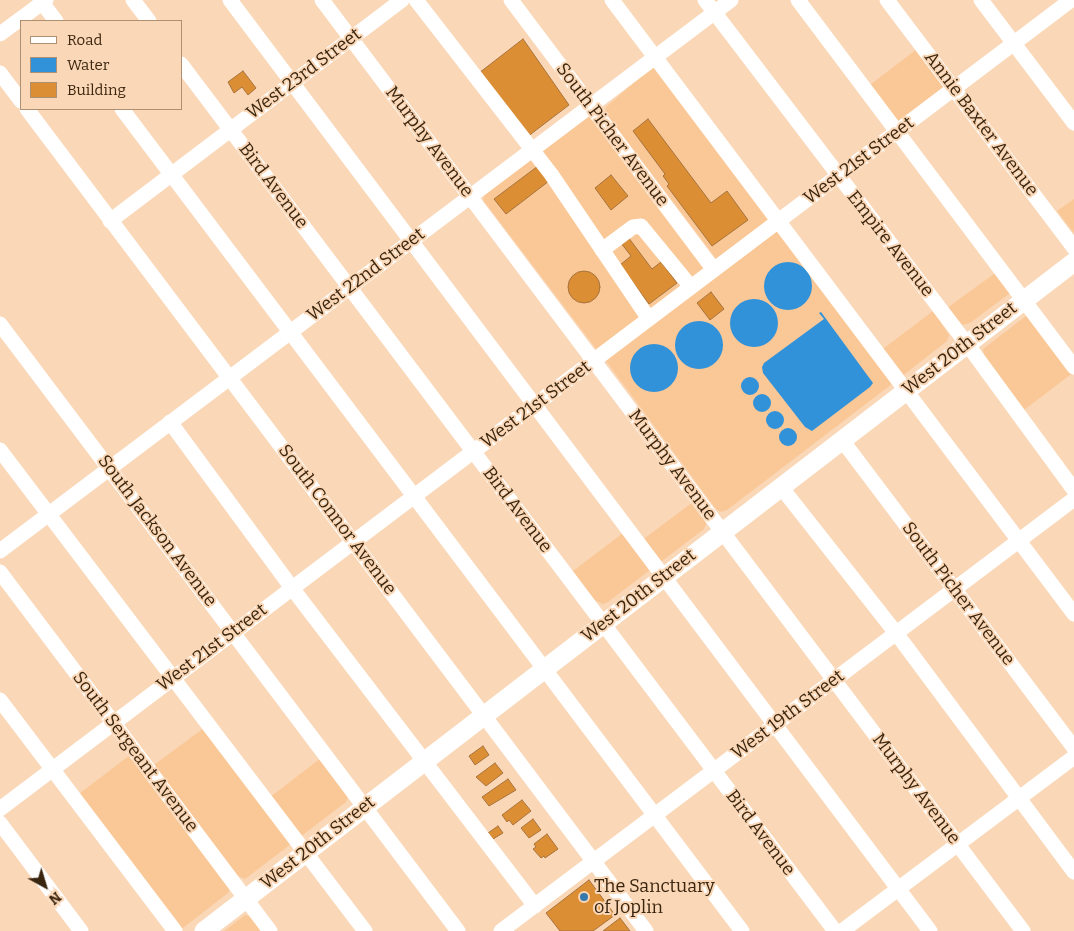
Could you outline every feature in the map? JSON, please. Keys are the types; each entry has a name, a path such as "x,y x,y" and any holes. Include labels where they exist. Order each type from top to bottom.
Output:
{"main road":[{"name":"West 20th Street","path":"204,931 1074,262"}],"street":[{"path":"133,0 148,20"},
{"path":"230,0 930,931"},
{"name":"Murphy Avenue","path":"322,0 1023,931"},
{"name":"West 23rd Street","path":"110,222 402,0"},
{"path":"416,0 533,149 649,319"},
{"name":"South Picher Avenue","path":"511,0 714,270"},
{"path":"612,0 1074,614"},
{"name":"Empire Avenue","path":"705,0 967,344 1074,490"},
{"name":"West 22nd Street","path":"0,551 731,0"},
{"path":"798,0 1074,367"},
{"name":"Annie Baxter Avenue","path":"887,0 1074,248"},
{"path":"981,0 1074,123"},
{"name":"West 21st Street","path":"0,809 1071,0"},
{"path":"0,34 43,1 55,20"},
{"name":"Bird Avenue","path":"182,65 835,931"},
{"path":"0,73 20,101"},
{"name":"South Connor Avenue","path":"28,110 110,222 646,931"},
{"path":"123,110 742,931"},
{"path":"602,250 633,227 641,226 691,287"},
{"name":"South Jackson Avenue","path":"0,324 458,931"},
{"path":"170,422 292,588 535,906"},
{"name":"South Picher Avenue","path":"842,440 1074,748"},
{"path":"0,450 365,931"},
{"path":"782,487 896,633 1074,872"},
{"name":"West 19th Street","path":"501,931 1074,499"},
{"name":"South Sergeant Avenue","path":"0,572 270,931"},
{"path":"0,700 175,931"},
{"path":"842,931 1074,757"},
{"path":"0,823 81,931"}],"shaded area":[{"path":"917,49 944,87 891,131 862,91"},
{"path":"655,64 774,220 717,260 605,112 606,107"},
{"path":"589,116 705,269 597,350 483,200 484,195"},
{"path":"1074,199 1074,233 1057,211"},
{"path":"779,228 875,355 933,311 949,335 947,341 896,381 727,510 721,512 716,509 606,361"},
{"path":"998,271 1013,291 970,323 962,325 947,308"},
{"path":"1035,309 1074,372 1024,410 984,356 983,349"},
{"path":"693,502 707,522 704,529 608,602 603,604 594,600 573,571 631,527 641,541"},
{"path":"212,722 269,798 321,758 348,796 346,802 245,879 238,876 154,765"},
{"path":"130,755 230,888 228,893 179,931 71,800"},
{"path":"245,915 251,917 263,931 224,931"}],"water":[{"path":"788,262 797,264 805,269 810,277 812,286 810,295 805,303 797,308 788,310 779,308 771,303 766,295 764,286 766,277 771,269 779,264"},
{"path":"754,299 763,301 771,306 776,314 778,323 776,332 771,340 763,345 754,347 745,345 737,340 732,332 730,323 732,314 737,306 745,301"},
{"path":"821,312 873,383 812,431 805,427 763,373 762,367 764,363 824,319 819,313"},
{"path":"699,321 708,323 716,328 721,336 723,345 721,354 716,362 708,367 699,369 690,367 682,362 677,354 675,345 677,336 682,328 690,323"},
{"path":"654,344 663,346 671,351 676,359 678,368 676,377 671,385 663,390 654,392 645,390 637,385 632,377 630,368 632,359 637,351 645,346"},
{"path":"750,377 756,380 759,386 756,392 750,395 744,392 741,386 744,380"},
{"path":"762,394 768,397 771,403 768,409 762,412 756,409 753,403 756,397"},
{"path":"775,411 781,414 784,420 781,426 775,429 769,426 766,420 769,414"},
{"path":"788,428 794,431 797,437 794,443 788,446 782,443 779,437 782,431"}],"building":[{"path":"523,39 569,105 527,137 479,73"},
{"path":"243,71 256,88 248,95 242,87 234,93 228,82"},
{"path":"648,119 711,203 727,191 748,220 712,246 667,186 669,184 663,176 665,174 633,131"},
{"path":"538,166 549,181 506,214 494,199"},
{"path":"611,175 628,196 611,210 595,188"},
{"path":"628,237 652,269 661,262 677,283 649,304 620,265 631,256 621,243"},
{"path":"584,271 596,275 600,287 596,299 584,303 572,299 568,287 572,275"},
{"path":"711,292 724,309 710,320 697,303"},
{"path":"483,746 489,755 475,765 469,756"},
{"path":"495,763 503,773 486,786 476,777"},
{"path":"508,779 516,790 489,806 482,797"},
{"path":"522,800 531,811 513,825 509,820 507,822 502,815"},
{"path":"533,819 541,830 529,838 521,828"},
{"path":"498,826 503,833 493,839 488,833"},
{"path":"547,834 558,849 545,858 544,856 541,858 533,849 536,847 534,844"},
{"name":"The Sanctuary of Joplin","path":"589,880 615,915 593,931 560,931 546,913"},
{"path":"620,918 630,931 603,931"}],"place":[{"name":"The Sanctuary of Joplin","path":"584,897"}]}
